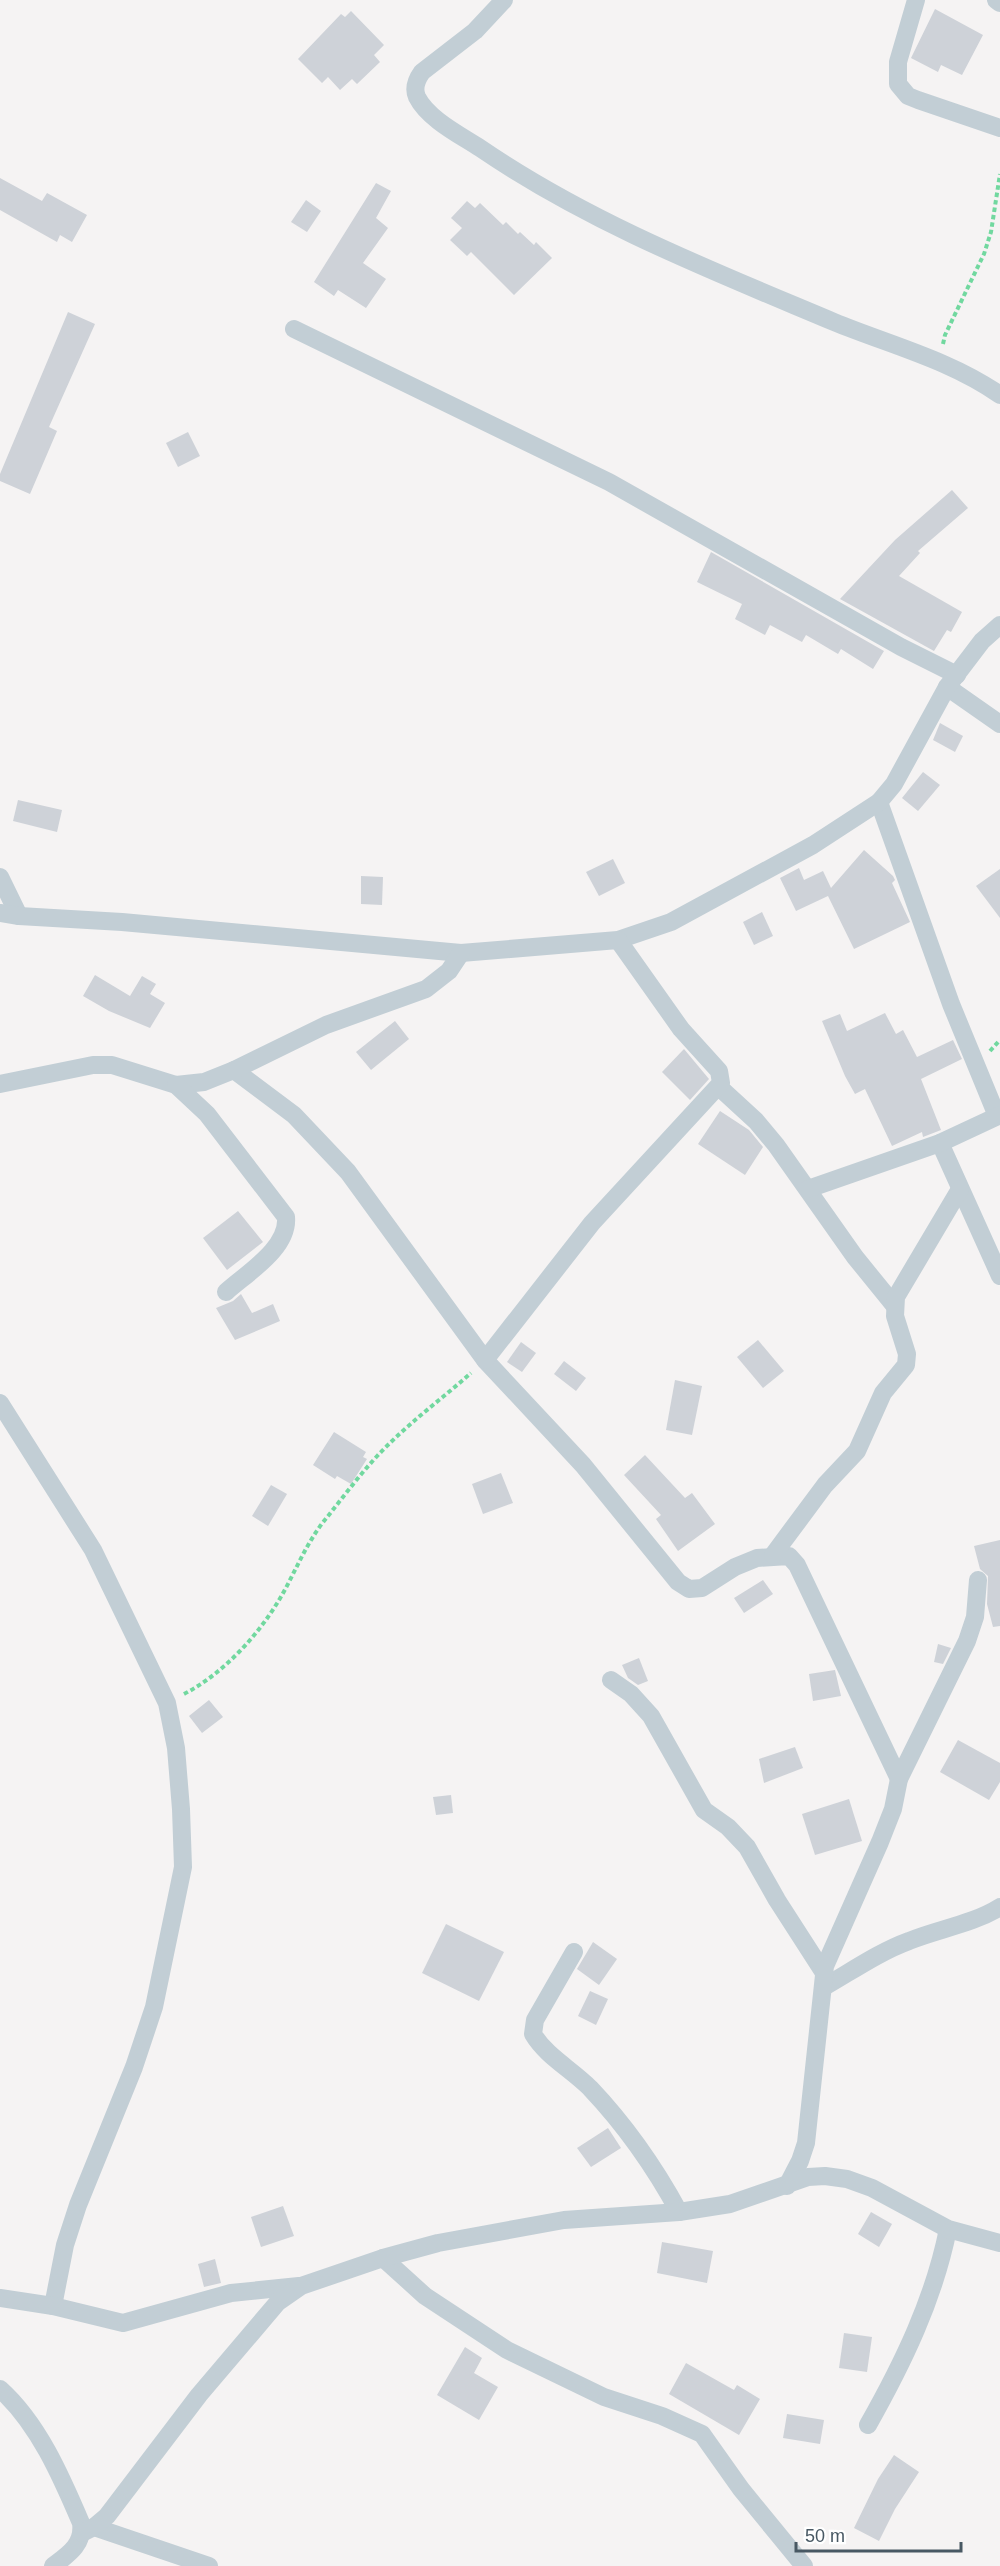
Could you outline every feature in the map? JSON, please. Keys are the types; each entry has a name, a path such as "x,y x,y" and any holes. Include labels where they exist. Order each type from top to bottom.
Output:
{"street":[{"path":"504,0 475,31 422,72 416,80 416,95 426,109 495,159 596,218 707,269 851,329 942,363 1000,395"},
{"path":"916,0 898,62 898,84 908,96 1000,128"},
{"path":"996,0 1000,3"},
{"path":"294,329 609,482 901,647 952,681 1000,724"},
{"path":"0,913 461,953 618,940 671,922 813,845 879,802 894,784 952,681 982,641 1000,625"},
{"path":"808,1189 940,1143 998,1116 951,1004 879,802"},
{"path":"0,877 19,916"},
{"path":"485,1360 592,1223 718,1087 722,1079 719,1071 681,1029 618,940"},
{"path":"0,1084 93,1065 112,1065 176,1085 204,1082 234,1070 326,1025 426,989 449,971 461,953"},
{"path":"234,1070 294,1114 348,1173 485,1360 583,1465 678,1582 689,1589 702,1588 735,1567 773,1555 789,1556 797,1565 899,1779"},
{"path":"176,1085 207,1114 286,1217 287,1230 279,1243 226,1292"},
{"path":"718,1087 756,1121 808,1189 855,1257 894,1305 907,1354 906,1365 883,1393 857,1451 825,1485 773,1555"},
{"path":"940,1143 1000,1276"},
{"path":"894,1305 960,1189"},
{"path":"0,1403 93,1550 167,1703 176,1748 183,1867 154,2007 134,2067 78,2205 65,2245 53,2306"},
{"path":"786,2186 800,2161 806,2143 824,1980 893,1809 899,1779 968,1641 975,1617 978,1580"},
{"path":"611,1680 631,1694 651,1716 704,1810 728,1827 747,1847 824,1980"},
{"path":"824,1980 906,1942 990,1914 1000,1907"},
{"path":"574,1953 535,2020 532,2034 540,2045 586,2084 621,2120 658,2174 679,2212"},
{"path":"0,2298 53,2306 123,2323 231,2294 301,2286 383,2258 438,2243 564,2220 679,2212 730,2204 808,2177 847,2179 872,2187 948,2229 1000,2243"},
{"path":"868,2425 915,2334 943,2253 948,2229"},
{"path":"383,2258 425,2296 507,2350 604,2397 662,2416 702,2434 741,2489 804,2566"},
{"path":"53,2566 70,2553 88,2530 126,2492 199,2395 278,2302 301,2286"},
{"path":"0,2389 25,2416 46,2450 88,2530 209,2566"}],"path":[{"path":"942,363 945,335 987,243 1000,174"},
{"path":"167,1703 203,1684 238,1652 260,1628 281,1597 303,1552 323,1523 387,1446 485,1360"}],"building":[{"path":"935,9 983,35 962,75 941,65 938,72 911,58"},
{"path":"351,11 384,45 374,55 380,62 357,84 352,79 340,90 328,77 322,83 298,59 341,14 345,17"},
{"path":"0,178 42,201 47,193 87,215 72,242 60,235 57,242 0,210"},
{"path":"376,183 391,191 376,218 388,228 363,263 386,279 366,308 338,290 334,296 314,282"},
{"path":"306,200 321,211 307,232 291,222"},
{"path":"467,201 475,208 480,203 503,225 506,222 534,245 536,242 552,258 514,295 471,252 467,256 450,240 462,228 451,218"},
{"path":"68,312 95,324 49,427 57,431 30,494 0,481 0,474"},
{"path":"188,432 200,456 178,467 166,443"},
{"path":"952,490 968,508 918,551 920,553 899,576 962,612 951,632 947,630 934,651 840,599 895,540"},
{"path":"711,552 884,651 873,669 841,649 838,654 806,635 802,642 770,625 765,635 735,619 742,604 697,582"},
{"path":"940,723 963,736 955,752 933,740"},
{"path":"923,772 940,785 918,811 902,798"},
{"path":"18,800 62,810 57,832 13,821"},
{"path":"864,850 893,876 895,880 892,883 910,922 854,949 828,896 796,911 780,878 799,868 804,880 823,871 831,888"},
{"path":"613,859 625,883 599,896 586,872"},
{"path":"1000,869 1000,918 976,886"},
{"path":"361,876 383,877 382,905 361,904"},
{"path":"762,912 773,936 754,945 743,922"},
{"path":"95,975 130,996 142,976 156,984 150,994 165,1003 150,1028 109,1011 83,996"},
{"path":"885,1013 896,1034 903,1030 917,1057 953,1040 962,1059 921,1079 941,1130 923,1137 922,1132 892,1146 865,1089 855,1094 822,1021 840,1014 847,1031"},
{"path":"395,1021 409,1039 371,1070 356,1052"},
{"path":"684,1049 709,1079 690,1100 662,1072"},
{"path":"720,1111 749,1130 763,1147 745,1175 698,1144"},
{"path":"238,1211 263,1242 227,1270 203,1238"},
{"path":"241,1294 252,1313 273,1304 280,1321 235,1340 216,1308 233,1301"},
{"path":"758,1340 784,1371 763,1388 737,1357"},
{"path":"521,1342 536,1353 522,1372 507,1362"},
{"path":"564,1361 586,1378 576,1391 554,1374"},
{"path":"675,1380 702,1386 692,1435 666,1430"},
{"path":"334,1432 366,1452 363,1457 367,1459 351,1484 337,1476 335,1479 313,1465"},
{"path":"645,1455 685,1498 692,1493 715,1524 678,1551 656,1519 661,1515 624,1475"},
{"path":"501,1473 513,1503 483,1514 472,1484"},
{"path":"271,1485 287,1494 268,1526 252,1516"},
{"path":"1000,1540 1000,1626 993,1627 987,1604 988,1576 980,1569 974,1546"},
{"path":"763,1580 773,1594 744,1613 734,1598"},
{"path":"938,1644 951,1648 943,1664 934,1662"},
{"path":"639,1658 648,1681 638,1685 628,1678 622,1665"},
{"path":"835,1670 841,1696 813,1701 809,1674"},
{"path":"209,1700 223,1717 202,1733 189,1716"},
{"path":"958,1740 1000,1763 1000,1782 989,1800 940,1772"},
{"path":"795,1747 803,1768 764,1783 759,1759"},
{"path":"451,1795 453,1813 436,1815 433,1797"},
{"path":"849,1799 862,1841 815,1855 802,1814"},
{"path":"446,1924 504,1952 479,2001 422,1973"},
{"path":"593,1942 617,1959 599,1985 577,1969"},
{"path":"590,1991 608,1999 596,2025 578,2016"},
{"path":"608,2128 621,2148 591,2167 577,2148"},
{"path":"283,2206 294,2236 261,2247 251,2217"},
{"path":"871,2212 892,2224 879,2247 858,2234"},
{"path":"662,2242 713,2251 707,2283 657,2273"},
{"path":"215,2259 221,2283 204,2287 198,2264"},
{"path":"844,2333 872,2337 867,2372 839,2368"},
{"path":"465,2347 482,2358 474,2373 498,2387 479,2420 437,2395"},
{"path":"686,2363 734,2390 737,2385 760,2399 739,2435 669,2394"},
{"path":"787,2414 824,2420 820,2444 783,2438"},
{"path":"894,2455 919,2472 895,2509 879,2541 854,2528 878,2479"}]}
